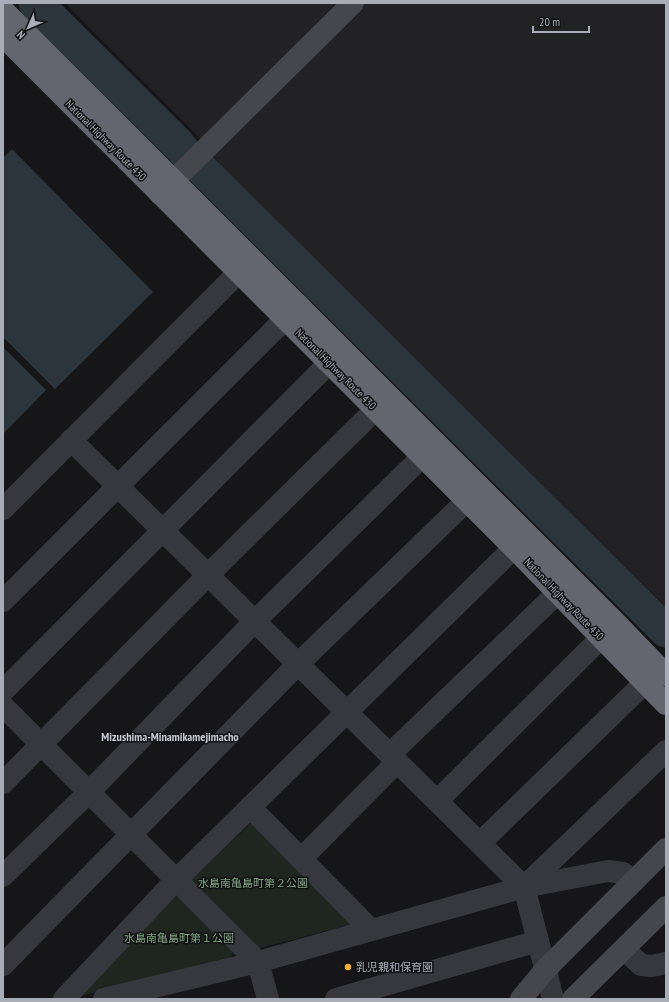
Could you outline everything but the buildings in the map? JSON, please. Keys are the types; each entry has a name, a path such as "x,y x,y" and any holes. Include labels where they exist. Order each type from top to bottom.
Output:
{"highway":[{"name":"National Highway Route 430","path":"3,10 167,187"},
{"name":"National Highway Route 430","path":"3,36 167,187 609,631 657,676 666,704"}],"street":[{"path":"167,187 353,3"},
{"path":"3,509 246,265"},
{"path":"3,601 292,312"},
{"path":"3,691 336,356"},
{"path":"3,783 208,575 382,402"},
{"path":"71,440 524,887 554,999"},
{"path":"3,876 89,792 255,621 429,449"},
{"path":"3,965 298,664 474,494"},
{"path":"64,999 176,880 346,711 521,541"},
{"path":"301,859 394,758 565,586"},
{"path":"437,801 609,631"},
{"path":"480,843 657,676"},
{"path":"3,706 258,962 268,999"},
{"path":"524,887 666,751"},
{"path":"250,807 371,930"},
{"path":"521,999 545,970 666,849"},
{"path":"104,999 138,995 524,887 608,871 623,872 634,881"},
{"path":"573,999 666,907"},
{"path":"336,999 538,941"},
{"path":"624,949 641,965 652,966 666,963"}],"shaded area":[{"path":"65,3 666,3 666,607 222,166 195,133"},
{"path":"12,149 153,292 55,389 3,337 3,158"},
{"path":"3,347 46,390 3,434"}],"green space":[{"name":"水島南亀島町第２公園","path":"254,820 357,923 256,949 189,882"},
{"name":"水島南亀島町第１公園","path":"179,893 234,950 231,957 77,997"}],"waterway":[{"path":"35,3 666,631"},
{"path":"56,3 188,134 199,148"},
{"path":"204,155 219,173 666,615"}],"place":[{"name":"乳児親和保育園","path":"348,967"}],"district":[{"name":"Mizushima-Minamikamejimacho","path":"170,737"}]}
